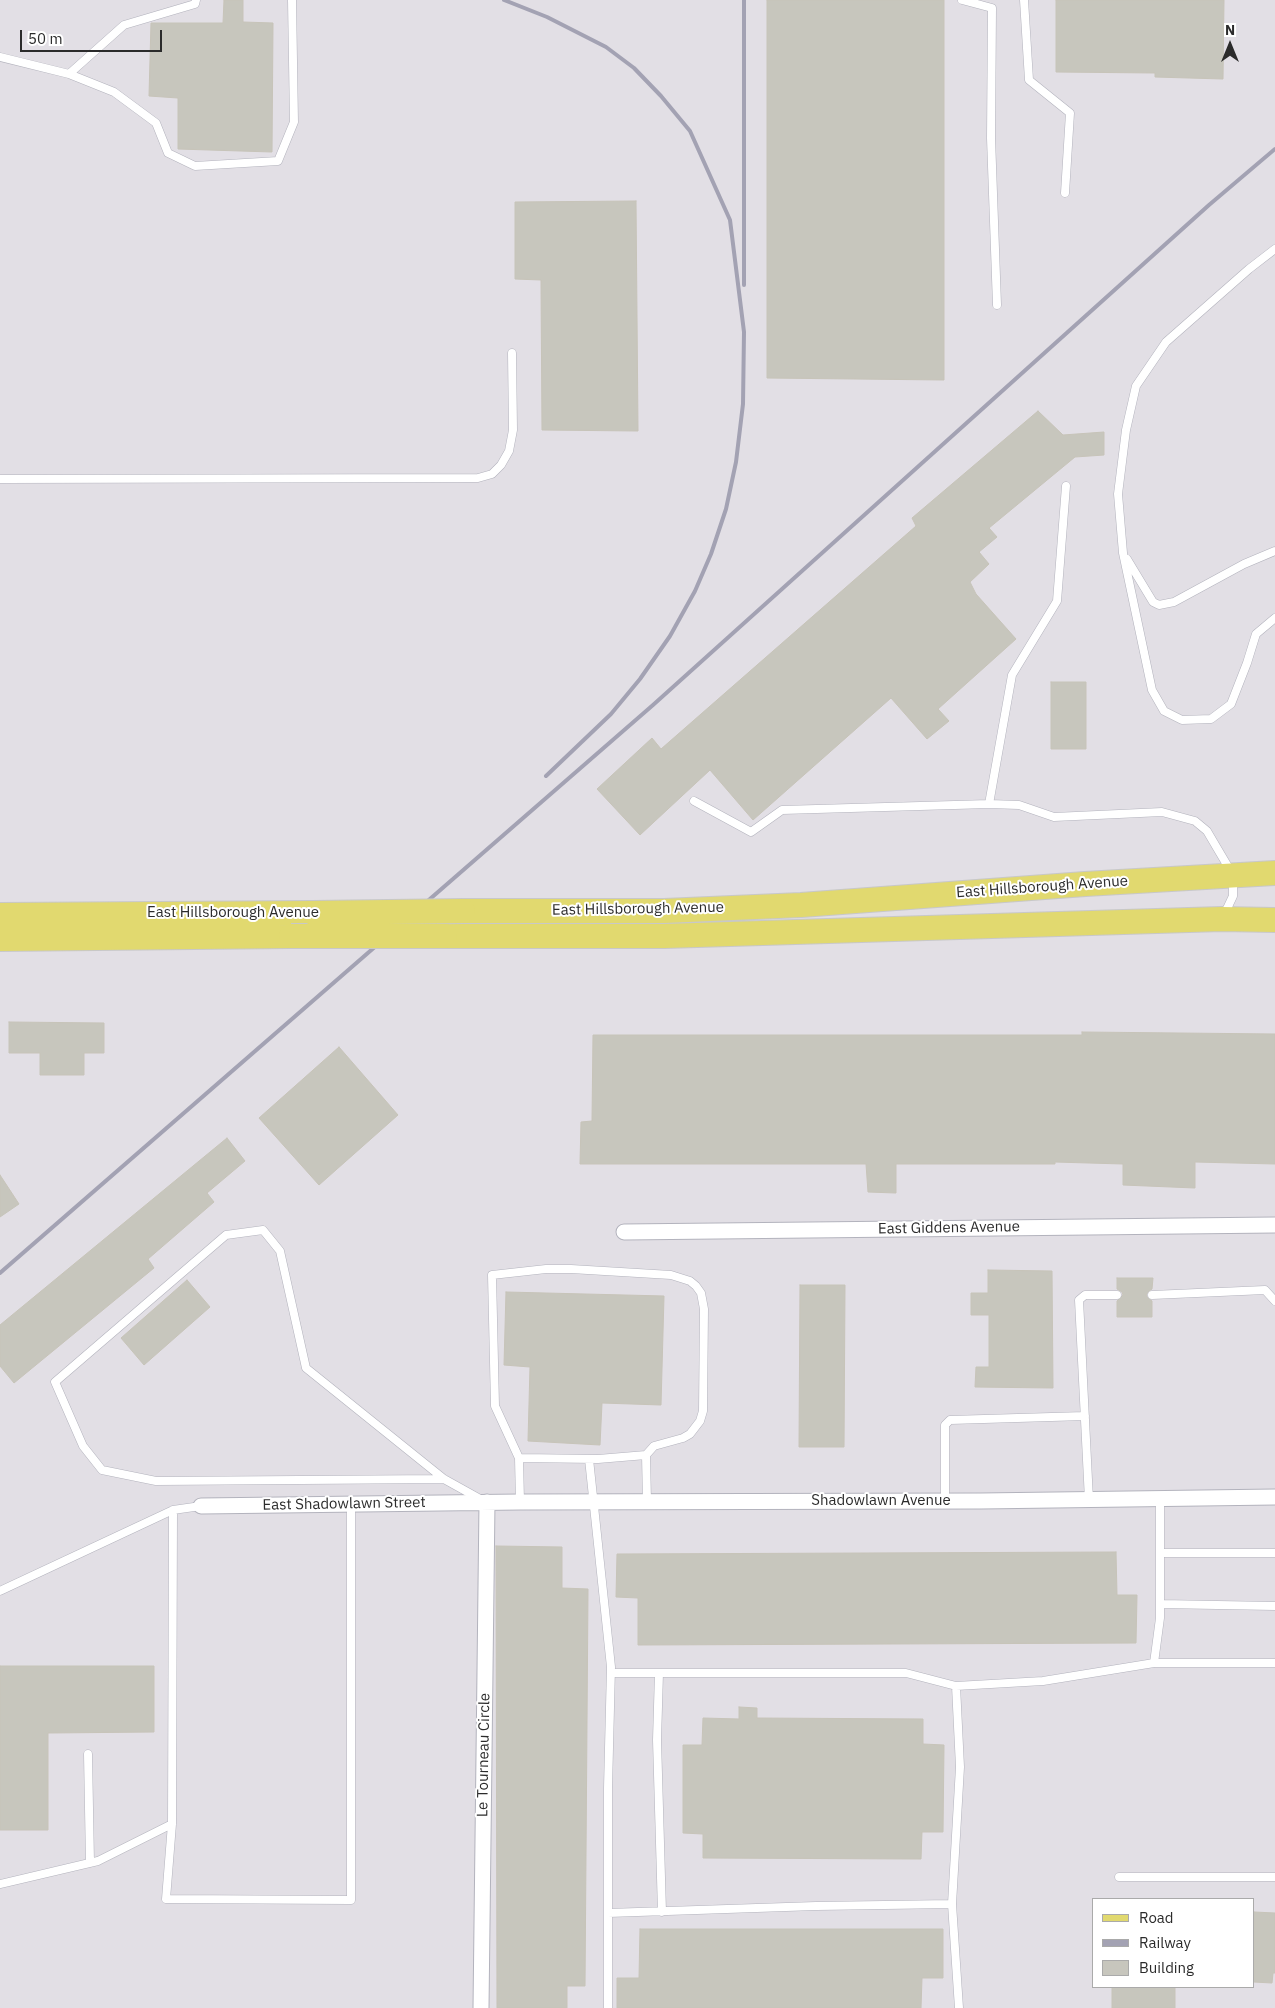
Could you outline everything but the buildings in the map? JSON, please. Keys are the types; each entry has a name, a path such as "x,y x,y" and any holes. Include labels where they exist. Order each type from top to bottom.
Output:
{"main road":[{"name":"East Hillsborough Avenue","path":"0,915 664,911 802,905 1075,885 1275,873"},
{"name":"East Hillsborough Avenue","path":"0,939 291,936 664,936 1222,919 1275,920"}],"street":[{"name":"East Giddens Avenue","path":"624,1232 1275,1225"},
{"name":"Shadowlawn Avenue","path":"487,1502 945,1501 1275,1497"},
{"name":"East Shadowlawn Street","path":"201,1506 487,1502"},
{"name":"Le Tourneau Circle","path":"481,2008 487,1502"}],"lane":[{"path":"69,74 124,25 195,4 196,0"},
{"path":"0,57 69,74 114,92 156,123 168,154 195,166 278,161 294,122 292,0"},
{"path":"962,0 992,8 992,138 997,305"},
{"path":"1024,0 1029,80 1070,114 1065,193"},
{"path":"1275,249 1249,269 1166,342 1136,386 1126,430 1118,494 1123,552 1152,690 1164,711 1182,720 1211,719 1231,704 1256,634 1275,618"},
{"path":"0,479 478,478 492,474 497,470 509,451 513,430 512,353"},
{"path":"989,804 1012,675 1056,601 1066,486"},
{"path":"1123,552 1153,602 1159,605 1174,602 1244,564 1275,551"},
{"path":"694,801 751,832 782,810 989,804 1018,805 1054,817 1162,812 1194,821 1206,831 1233,875 1233,896 1222,919"},
{"path":"444,1479 156,1481 102,1470 83,1446 55,1382 226,1234 263,1230 280,1251 306,1368 444,1479 487,1502"},
{"path":"520,1502 519,1458 495,1406 492,1275 571,1269 671,1275 690,1282 701,1293 704,1310 703,1411 700,1421 690,1434 683,1438 654,1446 646,1456 647,1502"},
{"path":"1152,1295 1266,1290 1275,1301"},
{"path":"1089,1500 1079,1300 1085,1295 1117,1295"},
{"path":"945,1501 945,1425 950,1420 1085,1416"},
{"path":"519,1458 590,1459 646,1456"},
{"path":"590,1459 611,1673 608,1788 608,2008"},
{"path":"1154,1663 1160,1604 1160,1499"},
{"path":"173,1510 172,1824 166,1899 351,1900 351,1504"},
{"path":"0,1591 173,1510 201,1506"},
{"path":"1160,1553 1275,1552"},
{"path":"1160,1604 1275,1606"},
{"path":"611,1673 906,1673 956,1686 1043,1682 1154,1663 1275,1664"},
{"path":"659,1673 657,1740 662,1912"},
{"path":"956,1686 960,1767 952,1904 959,2008"},
{"path":"88,1754 90,1863"},
{"path":"0,1884 98,1862 172,1824"},
{"path":"1119,1877 1275,1877"},
{"path":"608,1913 952,1904"}],"shaded area":[{"path":"0,0 1275,0 1275,2008 0,2008"}],"railway":[{"path":"504,0 547,17 606,47 634,68 661,96 690,131 730,220 744,332 743,404 736,462 726,509 711,554 695,591 670,636 640,679 611,714 546,776"},
{"path":"744,0 744,285"},
{"path":"0,1273 653,705 1209,205 1275,149"}]}
